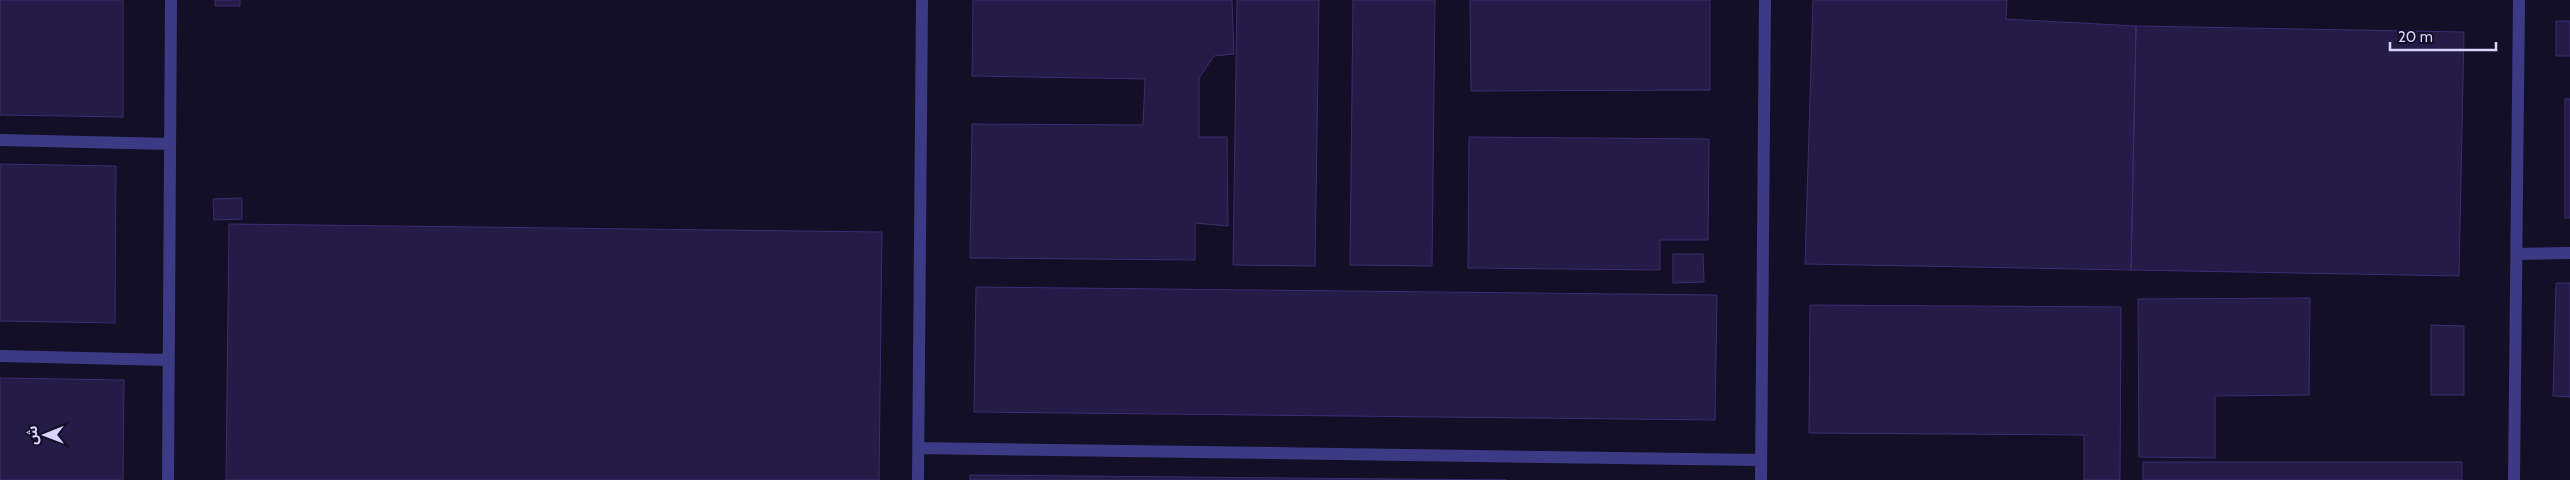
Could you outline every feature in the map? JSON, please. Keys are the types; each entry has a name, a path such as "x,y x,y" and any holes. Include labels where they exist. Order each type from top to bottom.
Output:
{"street":[{"path":"168,480 171,0"},
{"path":"918,480 922,0"},
{"path":"1761,480 1765,0"},
{"path":"2514,480 2519,0"},
{"path":"0,140 170,144"},
{"path":"2517,254 2570,254"},
{"path":"0,356 169,360"},
{"path":"918,448 1761,460"}],"building":[{"path":"0,0 123,0 123,117 0,115"},
{"path":"215,0 240,0 240,6 215,6"},
{"path":"973,0 1232,0 1234,54 1214,56 1199,78 1199,137 1227,137 1228,226 1195,223 1195,260 970,258 972,124 1143,125 1145,79 972,76"},
{"path":"1237,0 1319,0 1315,266 1233,265"},
{"path":"1353,0 1435,0 1432,266 1350,265"},
{"path":"1470,0 1710,0 1710,90 1471,91"},
{"path":"1813,0 2007,0 2006,19 2136,26 2131,270 1805,264"},
{"path":"2556,21 2570,21 2570,56 2556,56"},
{"path":"2136,26 2464,32 2459,276 2131,270"},
{"path":"2565,99 2570,99 2570,218 2565,218"},
{"path":"1469,137 1709,139 1708,240 1660,240 1660,270 1468,268"},
{"path":"0,164 116,166 115,323 0,321"},
{"path":"242,198 242,219 214,220 213,199"},
{"path":"229,224 882,232 879,480 226,480"},
{"path":"1673,254 1703,254 1704,282 1673,283"},
{"path":"2556,283 2570,283 2570,397 2553,396"},
{"path":"976,287 1717,295 1715,420 974,412"},
{"path":"2310,298 2309,395 2215,396 2215,458 2139,457 2138,299"},
{"path":"1810,305 2121,307 2120,480 2084,480 2084,435 1809,433"},
{"path":"2431,325 2464,326 2464,395 2431,395"},
{"path":"0,378 124,380 123,480 0,480"},
{"path":"2143,462 2462,462 2462,480 2143,480"},
{"path":"970,475 1506,480 970,480"}]}
